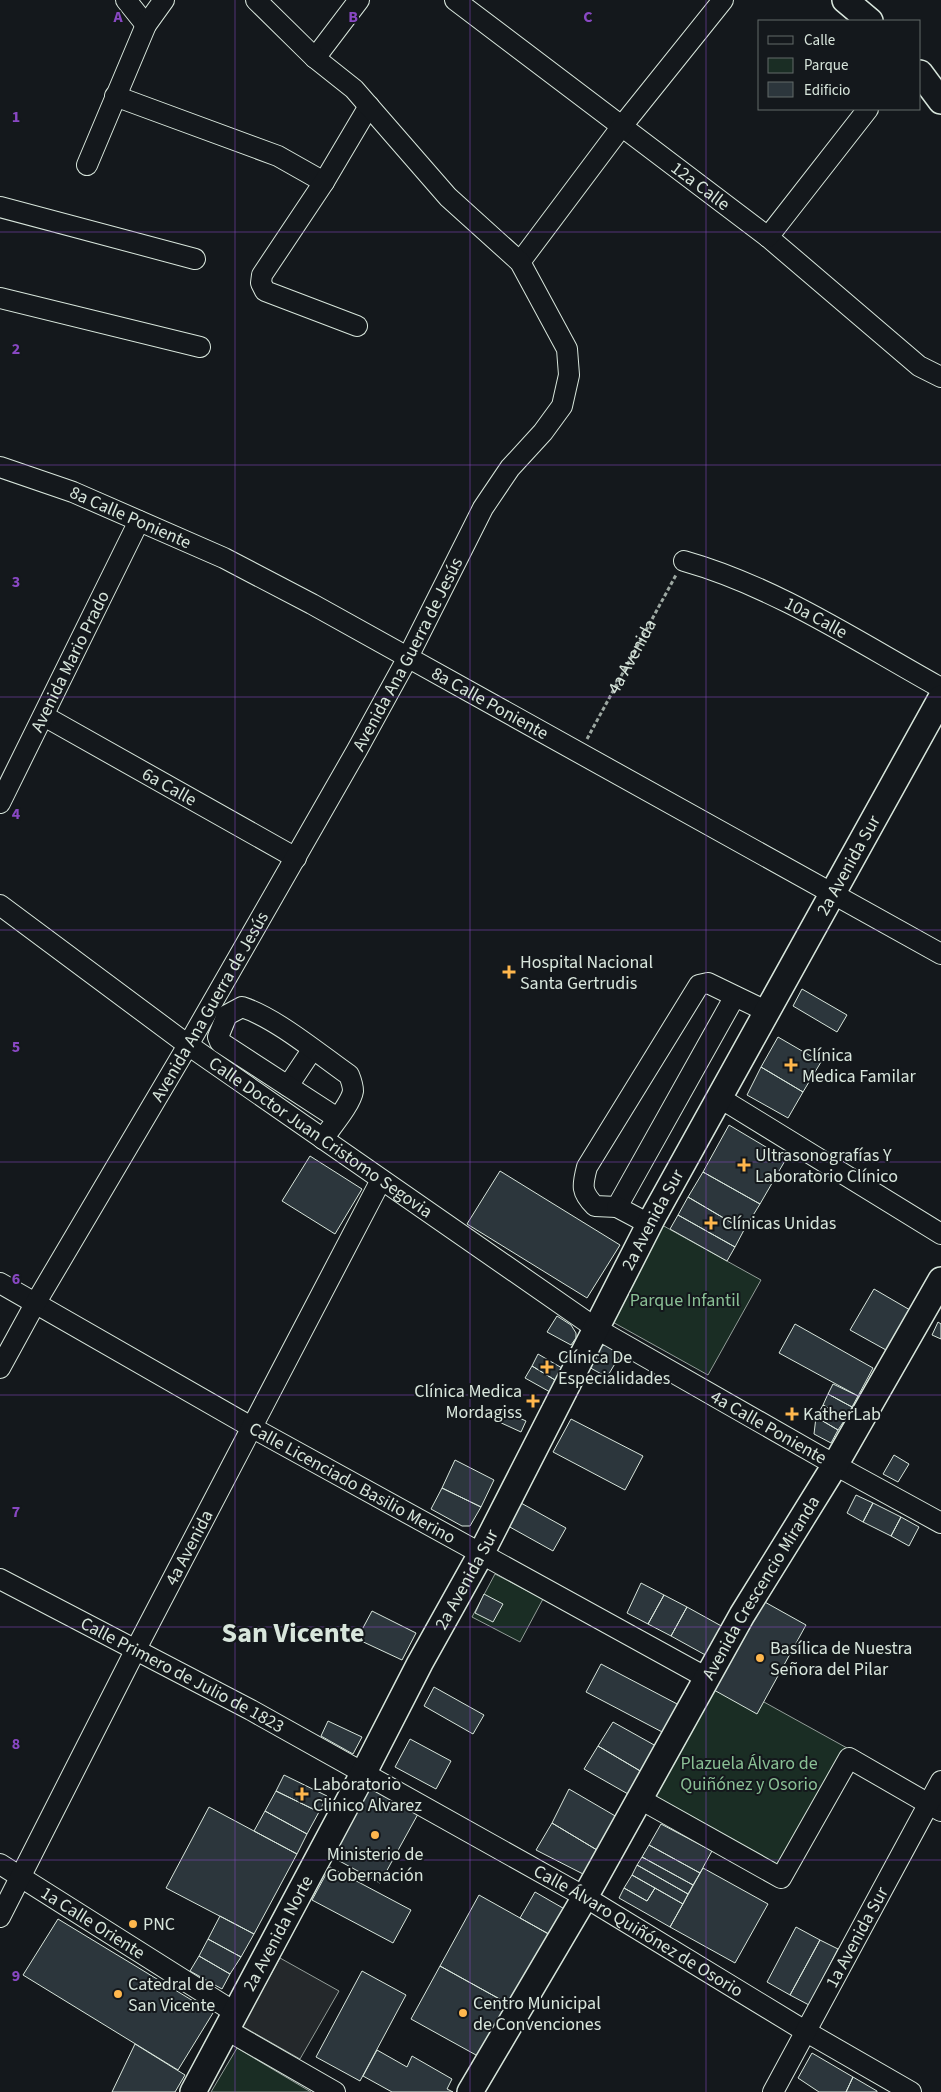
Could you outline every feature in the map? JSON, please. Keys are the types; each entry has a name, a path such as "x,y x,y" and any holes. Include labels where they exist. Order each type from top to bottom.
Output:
{"main road":[{"path":"921,74 941,101"},
{"name":"2a Avenida Sur","path":"362,1774 420,1663 482,1552 649,1224 941,698"},
{"name":"Avenida Crescencio Miranda","path":"470,2092 585,1897 742,1615 835,1465 941,1280"},
{"name":"2a Avenida Norte","path":"193,2092 362,1774"}],"street":[{"path":"126,0 146,25"},
{"path":"86,165 146,25 164,0"},
{"name":"Avenida Ana Guerra de Jesús","path":"0,1368 35,1304 296,858 407,658 483,508 510,468 543,432 562,406 569,375 567,349 520,262 448,197 354,89 315,58 256,0"},
{"path":"315,58 359,0"},
{"name":"12a Calle","path":"455,0 768,237 919,366 941,377"},
{"path":"520,262 622,126 723,0"},
{"path":"116,96 278,156 324,182"},
{"path":"357,326 265,291 261,283 262,275 324,182 369,106"},
{"path":"768,237 867,110"},
{"path":"0,207 195,259"},
{"path":"0,298 200,347"},
{"name":"8a Calle Poniente","path":"0,467 73,492 224,558 312,604 580,752 941,954"},
{"name":"Avenida Mario Prado","path":"0,803 139,521"},
{"name":"10a Calle","path":"684,561 719,571 802,610 941,688"},
{"name":"6a Calle","path":"44,716 296,858"},
{"name":"Calle Doctor Juan Cristomo Segovia","path":"0,906 188,1045 597,1329"},
{"path":"649,1224 618,1207 595,1206 586,1197 582,1184 587,1167 699,985 708,983 768,1012"},
{"path":"618,1207 735,996"},
{"path":"323,1139 351,1098 353,1091 349,1075 268,1019 242,1007 228,1014 218,1037 220,1042 337,1118"},
{"path":"288,1086 312,1050"},
{"path":"720,1098 941,1234"},
{"name":"4a Avenida","path":"0,1916 136,1649 381,1180"},
{"name":"Calle Licenciado Basilio Merino","path":"0,1284 253,1428 482,1552 707,1678"},
{"name":"4a Calle Poniente","path":"597,1329 835,1465 941,1523"},
{"name":"Calle Primero de Julio de 1823","path":"0,1579 251,1710 362,1774"},
{"path":"640,1799 781,1878 849,1758 935,1807"},
{"name":"Calle Álvaro Quiñónez de Osorio","path":"362,1774 585,1897 805,2031 910,2092"},
{"name":"1a Avenida Sur","path":"772,2092 805,2031 935,1807 941,1781"},
{"name":"1a Calle Oriente","path":"0,1864 335,2092"}],"path":[{"name":"4a Avenida","path":"580,752 684,561"}],"green space":[{"name":"Parque Infantil","path":"662,1225 761,1280 708,1375 609,1320"},
{"path":"495,1574 543,1599 520,1642 472,1617"},
{"name":"Plazuela Álvaro de Quiñónez y Osorio","path":"717,1676 847,1748 778,1869 650,1798"},
{"path":"237,2048 311,2092 211,2092"}],"shaded area":[{"path":"280,1958 339,1991 300,2059 242,2026"}],"building":[{"path":"802,989 847,1015 837,1032 793,1006"},
{"name":"Clínica Medica Familar","path":"778,1037 821,1062 803,1092 761,1067"},
{"path":"761,1067 803,1092 788,1118 747,1095"},
{"name":"Ultrasonografías Y Laboratorio Clínico","path":"729,1125 786,1159 760,1204 703,1172"},
{"path":"310,1156 362,1189 335,1234 282,1201"},
{"path":"500,1171 620,1245 587,1298 467,1224"},
{"path":"703,1172 760,1204 744,1230 688,1197"},
{"name":"Clínicas Unidas","path":"688,1197 744,1230 735,1247 678,1215"},
{"path":"678,1215 735,1247 727,1261 670,1229"},
{"path":"874,1289 910,1310 886,1350 850,1330"},
{"path":"557,1316 571,1325 576,1333 576,1338 571,1345 547,1332"},
{"path":"938,1322 941,1324 941,1339 932,1335"},
{"path":"795,1324 873,1368 858,1396 779,1353"},
{"path":"607,1344 622,1352 607,1377 585,1365 596,1348"},
{"name":"Clínica De Especialidades","path":"538,1354 562,1368 555,1380 532,1366"},
{"path":"532,1366 555,1380 550,1392 525,1378"},
{"path":"833,1384 858,1396 852,1407 828,1394"},
{"path":"828,1394 852,1407 846,1418 823,1405"},
{"path":"823,1405 846,1418 838,1430 816,1417"},
{"path":"502,1410 526,1421 521,1432 497,1421"},
{"path":"816,1417 838,1430 831,1443 814,1434"},
{"path":"571,1419 643,1456 625,1490 553,1452"},
{"path":"894,1455 909,1464 898,1482 883,1474"},
{"path":"455,1460 494,1480 481,1507 442,1488"},
{"path":"442,1488 481,1507 470,1526 462,1526 431,1509"},
{"path":"856,1495 873,1503 863,1522 847,1513"},
{"path":"521,1503 566,1528 553,1551 508,1526"},
{"path":"873,1503 901,1517 891,1536 863,1522"},
{"path":"901,1517 919,1527 909,1546 891,1536"},
{"path":"641,1583 664,1595 648,1624 627,1613"},
{"path":"484,1594 503,1604 493,1622 475,1613"},
{"path":"664,1595 687,1607 671,1636 648,1624"},
{"name":"Basílica de Nuestra Señora del Pilar","path":"763,1601 806,1625 757,1714 714,1690"},
{"path":"687,1607 725,1628 709,1657 671,1636"},
{"path":"372,1611 416,1633 402,1660 357,1639"},
{"path":"601,1664 681,1706 666,1734 586,1692"},
{"path":"434,1687 484,1715 473,1734 424,1706"},
{"path":"328,1721 362,1737 353,1754 321,1736"},
{"path":"613,1722 656,1746 642,1772 598,1746"},
{"path":"410,1739 451,1761 436,1789 395,1767"},
{"path":"598,1746 642,1772 628,1794 584,1769"},
{"name":"Laboratorio Clinico Alvarez","path":"284,1775 327,1796 319,1812 276,1791"},
{"name":"Ministerio de Gobernación","path":"369,1788 418,1814 380,1883 332,1857"},
{"path":"569,1789 617,1817 597,1850 552,1823"},
{"path":"276,1791 319,1812 307,1834 265,1811"},
{"path":"209,1807 297,1854 254,1934 166,1888"},
{"path":"265,1811 307,1834 297,1854 254,1831"},
{"path":"552,1823 597,1850 585,1875 536,1850"},
{"path":"661,1824 712,1851 700,1873 649,1845"},
{"path":"649,1845 700,1873 693,1885 642,1857"},
{"path":"642,1857 693,1885 688,1894 637,1865"},
{"path":"637,1865 688,1894 683,1904 632,1875"},
{"path":"330,1867 411,1910 393,1943 312,1900"},
{"path":"703,1868 768,1904 735,1963 670,1927"},
{"path":"632,1875 655,1888 647,1901 624,1888"},
{"path":"624,1888 647,1901 655,1888 683,1904 670,1927 619,1898"},
{"path":"535,1892 568,1911 554,1937 520,1918"},
{"path":"479,1895 554,1937 514,2007 440,1966"},
{"path":"220,1916 254,1934 241,1957 208,1939"},
{"name":"Catedral de San Vicente","path":"58,1919 213,2013 178,2070 23,1975"},
{"path":"796,1927 820,1940 790,1995 767,1982"},
{"path":"208,1939 241,1957 230,1974 199,1956"},
{"path":"820,1940 838,1949 809,2005 790,1995"},
{"path":"199,1956 230,1974 222,1989 190,1971"},
{"name":"Centro Municipal de Convenciones","path":"440,1966 514,2007 485,2060 411,2019"},
{"path":"362,1971 406,1995 360,2081 316,2057"},
{"path":"135,2044 185,2075 175,2092 112,2092"},
{"path":"377,2050 407,2067 412,2056 452,2079 447,2089 453,2092 392,2092 363,2076"},
{"path":"812,2053 853,2077 846,2092 819,2092 798,2078"},
{"path":"853,2077 877,2091 877,2092 846,2092"}],"place":[{"name":"Hospital Nacional Santa Gertrudis","path":"509,972"},
{"name":"Clínica Medica Familar","path":"791,1065"},
{"name":"Ultrasonografías Y Laboratorio Clínico","path":"744,1165"},
{"name":"Clínicas Unidas","path":"711,1223"},
{"name":"Clínica De Especialidades","path":"547,1367"},
{"name":"Clínica Medica Mordagiss","path":"533,1401"},
{"name":"KatherLab","path":"792,1414"},
{"name":"Basílica de Nuestra Señora del Pilar","path":"760,1658"},
{"name":"Laboratorio Clinico Alvarez","path":"302,1794"},
{"name":"Ministerio de Gobernación","path":"375,1835"},
{"name":"PNC","path":"133,1924"},
{"name":"Catedral de San Vicente","path":"118,1994"},
{"name":"Centro Municipal de Convenciones","path":"463,2013"}],"district":[{"name":"San Vicente","path":"293,1633"}]}
